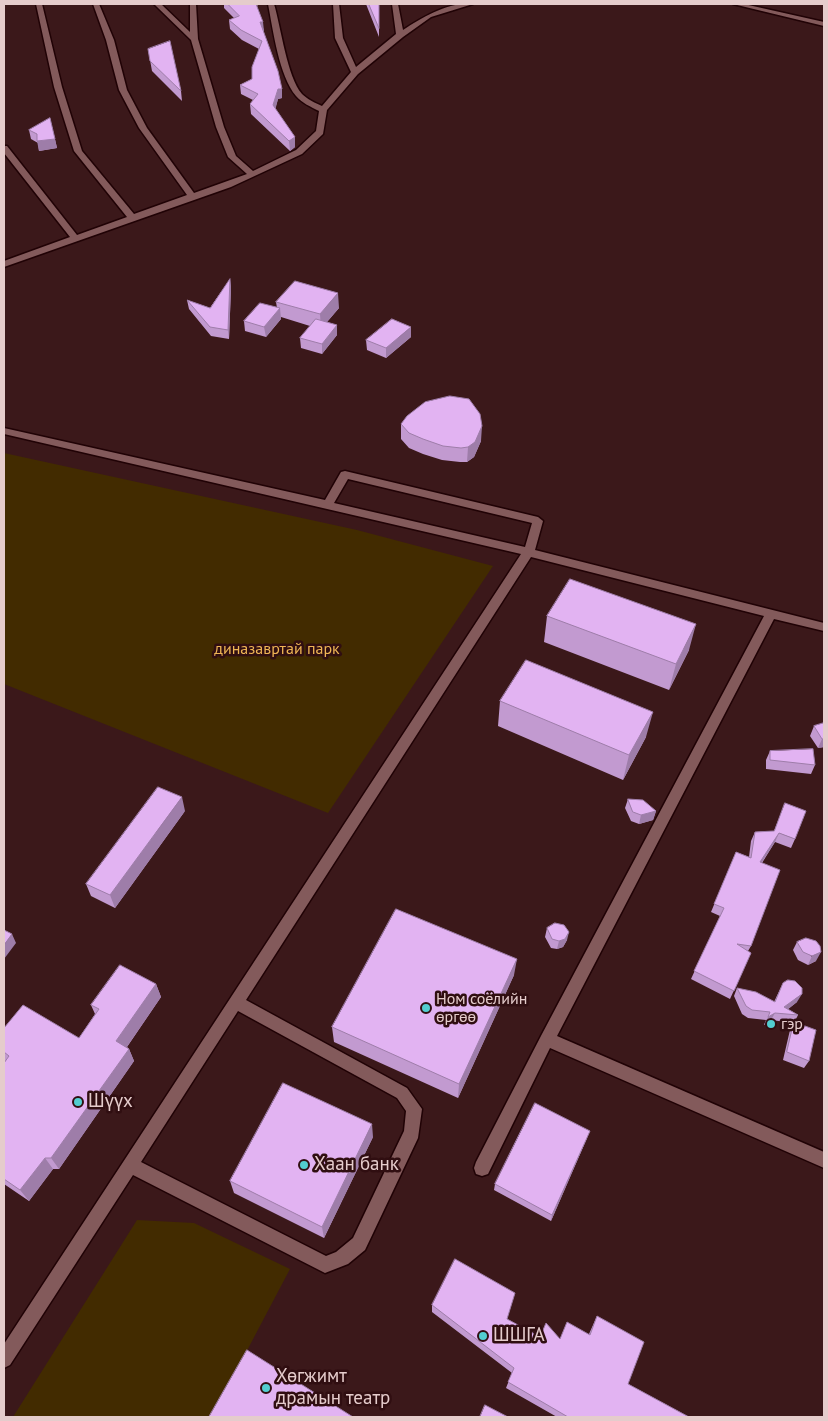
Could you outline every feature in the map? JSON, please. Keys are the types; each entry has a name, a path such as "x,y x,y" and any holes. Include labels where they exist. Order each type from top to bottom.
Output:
{"street":[{"path":"39,4 58,87 78,151 132,217"},
{"path":"96,4 110,40 123,90 143,128 178,179 193,197"},
{"path":"157,4 194,39"},
{"path":"193,4 194,39 220,127 232,157 252,174"},
{"path":"271,4 293,88 300,96 323,110"},
{"path":"336,4 339,38 355,72"},
{"path":"396,4 400,35"},
{"path":"4,264 74,237 193,197 272,166 299,152 320,132 323,110 355,72 400,35 429,16 470,4"},
{"path":"736,4 763,6 824,24"},
{"path":"4,148 74,237"},
{"path":"4,431 328,504 529,552 824,627"},
{"path":"4,1358 529,552 538,521 345,474 328,504"},
{"path":"482,1168 547,1039 771,613"},
{"path":"130,1165 325,1264 342,1258 358,1244 412,1132 414,1109 402,1093 236,1002"},
{"path":"547,1039 824,1160"}],"green space":[{"name":"диназавртай парк","path":"4,453 357,530 493,566 328,813 4,684"},
{"path":"137,1220 194,1223 290,1269 212,1417 13,1417"}],"building":[{"path":"228,4 256,4 282,89 278,89 273,105 295,137 289,141 250,104 258,94 240,85 252,79 252,67 262,41 241,30 229,20 239,16"},
{"path":"369,4 379,4 379,28"},
{"path":"170,41 181,91 150,61 148,49"},
{"path":"50,118 55,139 37,141 37,134 29,130"},
{"path":"230,279 228,330 210,327 187,300 210,308"},
{"path":"295,281 338,293 320,314 276,302"},
{"path":"260,303 280,308 264,327 244,321"},
{"path":"316,319 337,325 322,344 300,338"},
{"path":"392,319 411,327 386,348 366,340"},
{"path":"450,396 469,399 480,414 482,426 475,442 468,447 443,446 409,433 401,424 407,416 425,402"},
{"path":"570,579 696,624 676,664 547,616"},
{"path":"526,660 653,712 629,755 500,701"},
{"path":"824,723 824,739 822,739 814,726"},
{"path":"813,749 815,765 770,760 770,751"},
{"path":"158,787 182,797 110,895 86,884"},
{"path":"628,799 643,800 656,811 641,815 633,812"},
{"path":"785,803 806,811 795,839 779,833 760,862 780,870 751,946 737,944 751,953 734,991 694,971 724,908 714,904 736,852 751,858 755,832 774,831"},
{"name":"Ном соёлийн өргөө","path":"396,909 517,959 459,1084 332,1027"},
{"path":"555,923 564,925 569,932 565,939 559,941 552,939 547,928"},
{"path":"4,930 12,934 4,945"},
{"path":"806,938 816,941 820,946 821,952 812,956 803,952 797,942"},
{"path":"120,965 156,984 116,1041 129,1049 51,1158 45,1158 20,1190 4,1179 4,1063 9,1056 4,1052 4,1028 23,1005 79,1038 99,1009 91,1005"},
{"path":"788,980 795,981 802,988 802,994 784,1007 798,1015 775,1013 768,1017 770,1012 752,1010 746,1006 737,988 756,992 775,1002 783,983"},
{"path":"794,1022 816,1030 809,1061 787,1052"},
{"name":"Хаан банк","path":"283,1083 372,1124 322,1227 230,1181"},
{"path":"535,1103 590,1131 552,1215 495,1184"},
{"path":"455,1259 515,1293 507,1319 540,1337 546,1323 560,1339 567,1322 590,1335 597,1316 644,1342 628,1384 689,1417 568,1417 508,1382 514,1368 432,1305"},
{"name":"Хөгжимт драмын театр","path":"247,1350 353,1417 209,1417"},
{"path":"485,1405 508,1417 480,1417"}],"place":[{"name":"Ном соёлийн өргөө","path":"426,1008"},
{"name":"гэр","path":"771,1024"},
{"name":"Шүүх","path":"78,1102"},
{"name":"Хаан банк","path":"304,1165"},
{"name":"ШШГА","path":"483,1336"},
{"name":"Хөгжимт драмын театр","path":"266,1388"}]}
